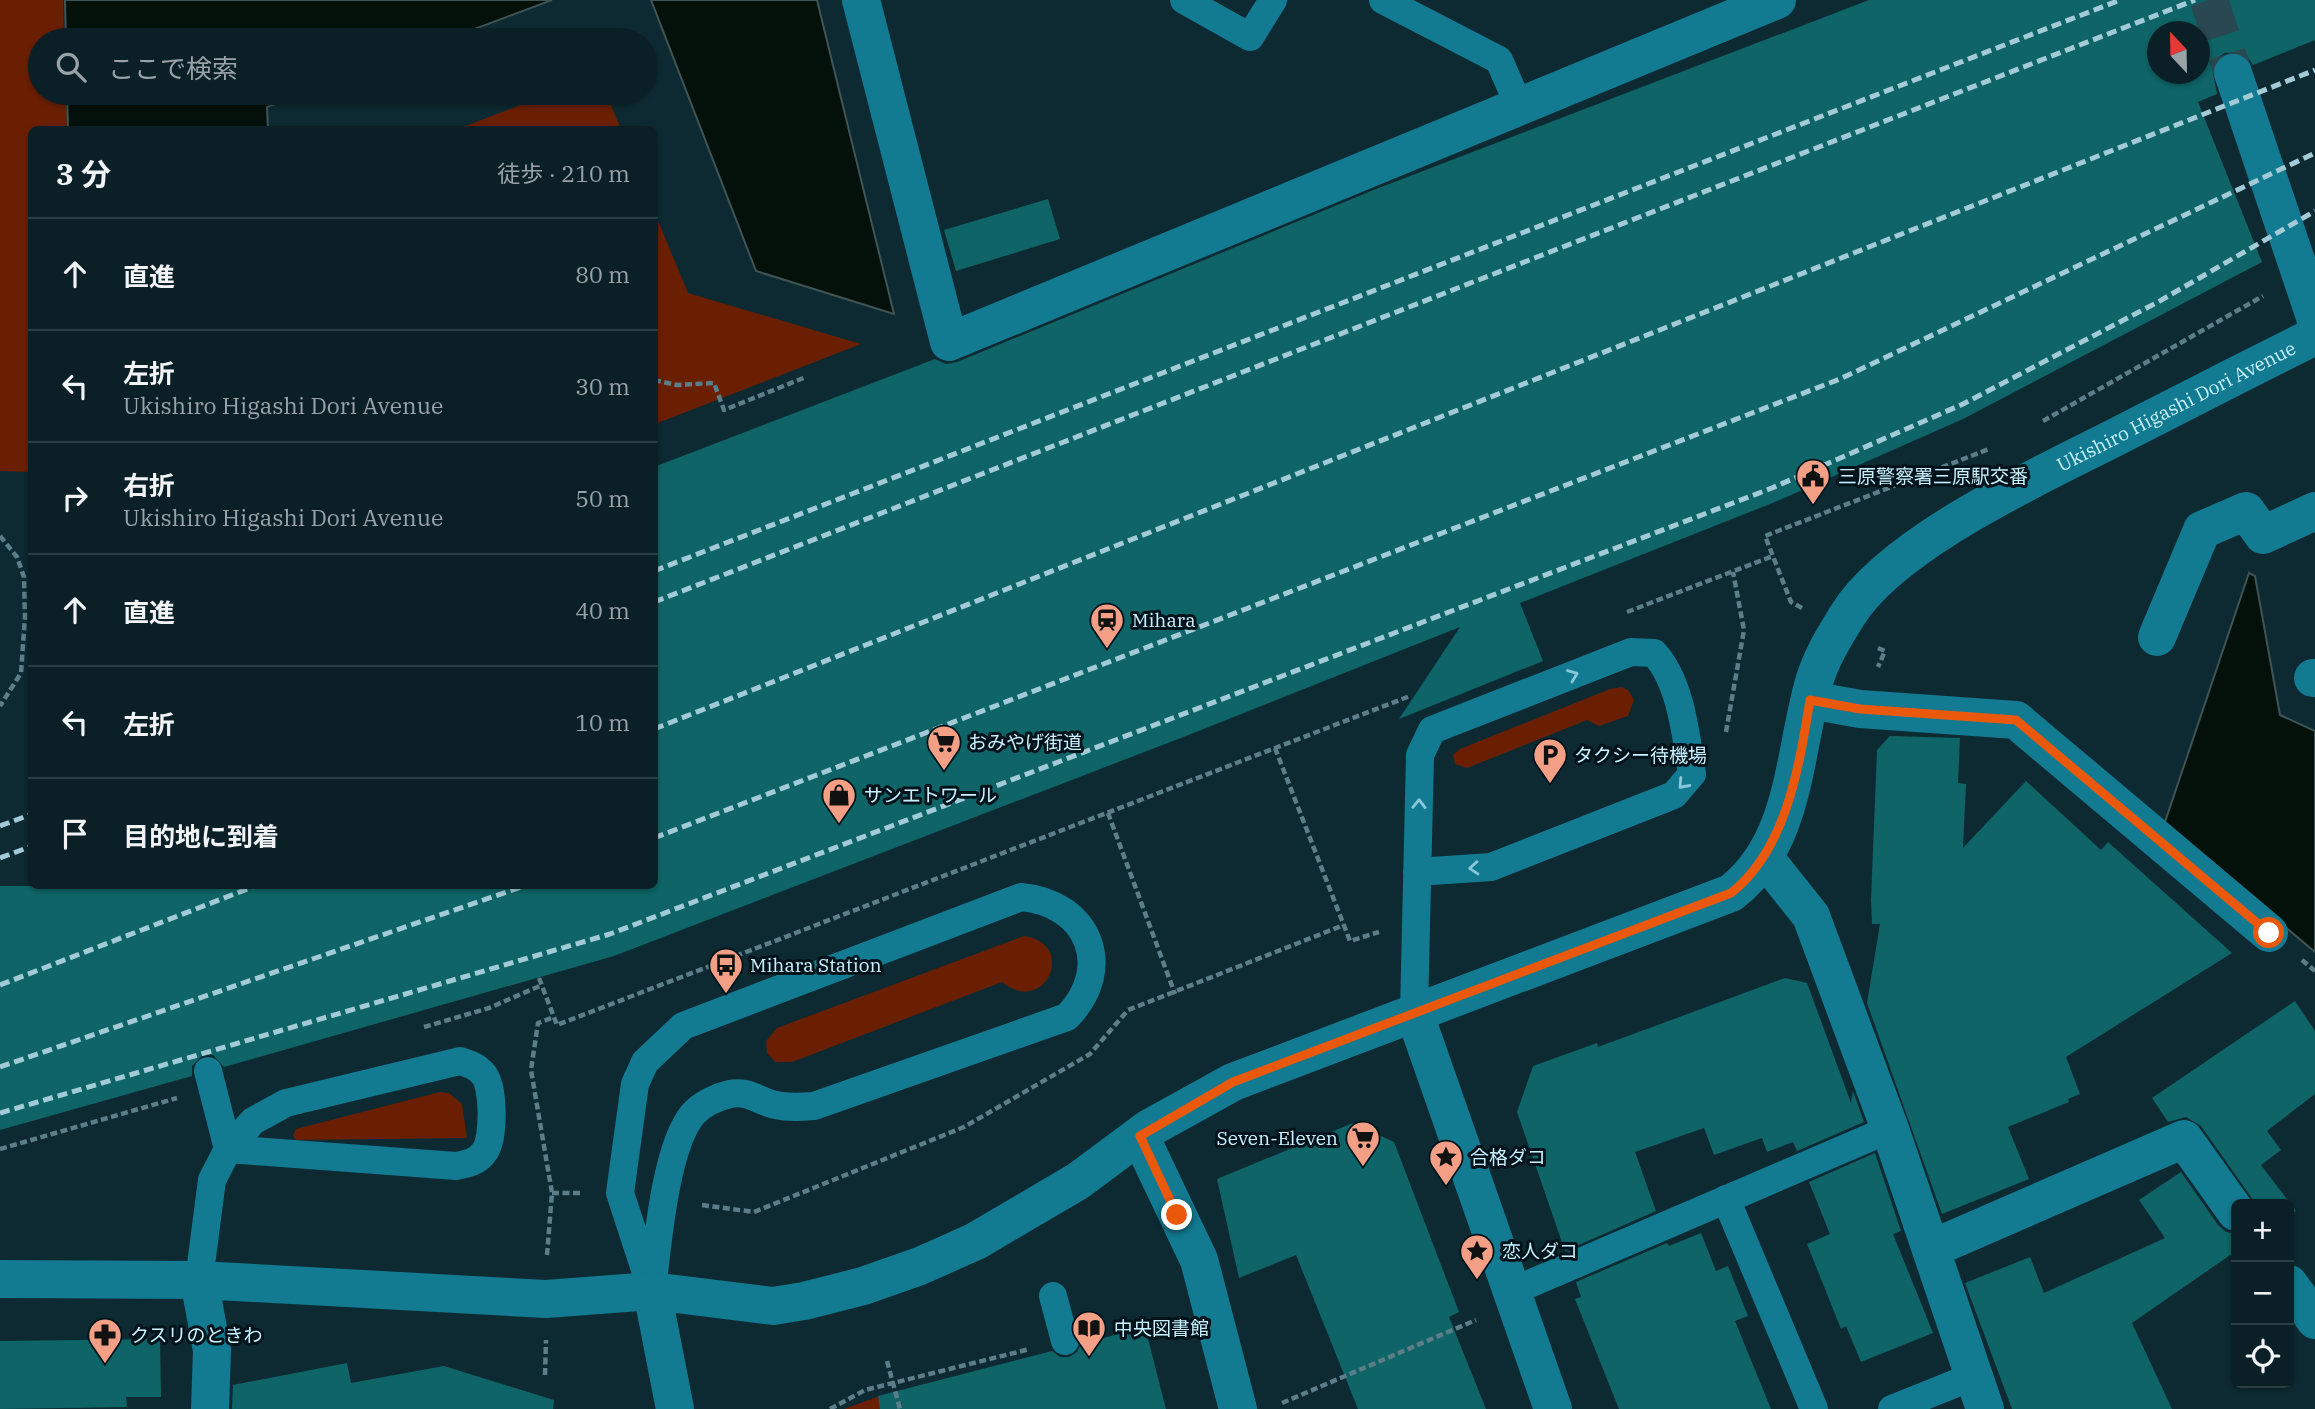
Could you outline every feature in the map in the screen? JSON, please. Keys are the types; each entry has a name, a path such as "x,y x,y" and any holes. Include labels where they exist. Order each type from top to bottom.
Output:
{"street":[{"path":"861,0 949,342 1777,0"},
{"path":"2232,73 2315,317"},
{"name":"Ukishiro Higashi Dori Avenue","path":"0,1279 200,1280 546,1299 652,1291 774,1306 863,1286 920,1266 1003,1227 1078,1181 1140,1136 1233,1082 1731,893 1751,878 1764,857 1790,796 1810,700 1829,646 1849,612 1877,582 1911,554 2024,484 2315,336"},
{"path":"2157,637 2202,530 2246,511 2263,535 2315,511"},
{"path":"1810,700 1860,709 2016,720 2269,933"},
{"path":"1764,857 1811,916 1890,1129 1980,1392"},
{"path":"1414,1013 1553,1409"},
{"path":"1140,1136 1199,1260 1238,1409"},
{"path":"1931,1250 2184,1139 2231,1205"},
{"path":"200,1280 212,1350 210,1409"},
{"path":"652,1291 675,1409"},
{"path":"2294,1291 2315,1321"}],"lane":[{"path":"1184,0 1250,37 1273,0"},
{"path":"1382,0 1499,60 1519,107"},
{"path":"1414,1013 1417,920 1417,872 1420,755 1432,730 1631,653 1654,653 1666,666 1685,730 1692,774 1674,795 1491,867 1417,872"},
{"path":"1021,897 1051,903 1076,921 1090,948 1091,979 1082,1000 1067,1017 814,1106 773,1105 755,1095 732,1093 710,1101 693,1114 682,1134 664,1197 652,1291 620,1193 635,1084 645,1062 662,1043 683,1026 1021,897"},
{"path":"200,1280 212,1180 228,1149 253,1121 286,1103 439,1064 460,1061 474,1066 488,1083 489,1141 485,1150 471,1163 456,1166 228,1149"},
{"path":"208,1071 228,1149"},
{"path":"1513,1291 1890,1129"},
{"path":"1726,1199 1814,1409"},
{"path":"1053,1296 1065,1341"},
{"path":"1892,1409 1980,1392"}],"path":[{"path":"2039,423 2301,274"},
{"path":"658,381 677,385 714,383 724,410 806,377"},
{"path":"1791,602 1765,536 1991,448"},
{"path":"0,536 17,557 24,577 25,617 21,673 0,706"},
{"path":"1618,615 1773,556"},
{"path":"539,978 557,1025 1415,694"},
{"path":"1275,748 1350,940 1417,920"},
{"path":"1108,813 1175,994"},
{"path":"754,1212 964,1127 1090,1054 1128,1010 1175,994 1344,925"},
{"path":"547,1233 552,1193 531,1070 538,1023 554,1017"},
{"path":"1280,1404 1476,1320"},
{"path":"830,1409 865,1390 1065,1341"},
{"path":"887,1361 900,1409"}],"shaded area":[{"path":"0,0 63,0 64,28 28,28 28,105 66,105 67,126 28,126 28,472 0,471"},
{"path":"65,0 552,0 477,28 66,28"},
{"path":"651,0 817,0 894,314 756,271"},
{"path":"67,105 273,105 267,107 268,126 68,126"},
{"path":"521,105 611,105 620,126 466,126"},
{"path":"658,221 688,293 861,344 658,423"},
{"path":"2249,573 2255,576 2280,715 2315,731 2315,952 2164,825"},
{"path":"1622,687 1628,690 1634,700 1628,716 1599,726 1587,720 1467,768 1455,764 1453,755 1460,749 1610,689"},
{"path":"1024,936 1040,942 1049,951 1052,963 1049,975 1042,985 1031,991 1018,990 1002,982 792,1062 775,1062 767,1053 766,1041 777,1028"},
{"path":"440,1092 449,1093 462,1104 467,1138 296,1140 293,1136 296,1129"},
{"path":"882,1395 885,1409 844,1409"}],"building":[{"path":"1869,0 2315,0 2315,40 2253,65 2247,56 2238,52 2225,53 2217,58 2212,68 2217,94 2198,102 2262,262 1963,419 1775,502 1520,603 1543,661 1399,719 1460,627 1186,736 614,956 224,1067 213,1055 203,1055 192,1066 192,1076 0,1130 0,886 28,886 28,889 658,889 658,465 935,359 946,364 957,362 1376,189"},
{"path":"1048,199 1060,239 956,271 944,230"},
{"path":"1890,736 1960,738 1958,783 1966,784 1963,848 2026,781 2101,850 2108,842 2232,953 2066,1057 2080,1094 2068,1099 2069,1102 2008,1127 2029,1179 1942,1214 1867,1003 1880,924 1872,924 1871,900 1877,750"},
{"path":"1785,978 1807,983 1851,1103 1853,1091 1864,1122 1797,1151 1793,1142 1767,1152 1762,1138 1714,1155 1704,1128 1635,1152 1656,1211 1565,1251 1517,1112 1533,1066 1597,1043 1598,1047"},
{"path":"2295,1001 2315,1031 2315,1094 2267,1131 2281,1150 2261,1165 2287,1199 2252,1199 2201,1126 2186,1117 2168,1122 2152,1098"},
{"path":"1353,1123 1394,1142 1459,1312 1449,1317 1486,1409 1358,1409 1296,1255 1239,1278 1217,1179"},
{"path":"1875,1153 1901,1231 1893,1234 1933,1333 1861,1362 1846,1326 1841,1329 1807,1244 1830,1234 1809,1182"},
{"path":"2181,1172 2218,1225 2231,1233 2231,1254 2132,1323 2172,1409 2012,1409 1965,1283 2030,1257 2044,1293 2165,1238 2139,1200"},
{"path":"1701,1233 1716,1271 1728,1266 1748,1316 1735,1321 1771,1409 1619,1409 1575,1299 1581,1297 1576,1282 1667,1243 1669,1246"},
{"name":"中央図書館","path":"1145,1327 1166,1409 880,1409 878,1396 1052,1351 1060,1357 1069,1357 1077,1352 1081,1344"},
{"path":"160,1339 161,1397 126,1397 127,1407 0,1409 0,1341"},
{"path":"347,1363 351,1383 444,1366 554,1400 553,1409 232,1409 233,1385"}],"tunnel":[{"path":"2209,0 2233,73"}],"railway":[{"path":"658,569 2120,0"},
{"path":"658,600 2195,0"},
{"path":"658,727 2315,70"},
{"path":"658,836 1840,379 2315,153"},
{"path":"0,1113 610,934 1772,488 1963,404 2158,302 2315,211"},
{"path":"0,826 28,816"},
{"path":"0,858 28,848"},
{"path":"0,985 247,889"},
{"path":"0,1067 515,889"}],"place":[{"name":"三原警察署三原駅交番","path":"1813,506"},
{"name":"Mihara","path":"1107,650"},
{"name":"おみやげ街道","path":"944,772"},
{"name":"タクシー待機場","path":"1550,785"},
{"name":"サンエトワール","path":"839,825"},
{"name":"Mihara Station","path":"726,995"},
{"name":"Seven-Eleven","path":"1363,1168"},
{"name":"合格ダコ","path":"1446,1187"},
{"name":"恋人ダコ","path":"1477,1281"},
{"name":"中央図書館","path":"1089,1358"},
{"name":"クスリのときわ","path":"105,1365"}],"route":[{"path":"1177,1215 1140,1136 1176,1112 1233,1082 1731,893 1751,878 1764,857 1790,796 1810,700 1860,709 2016,720 2269,933"}]}
